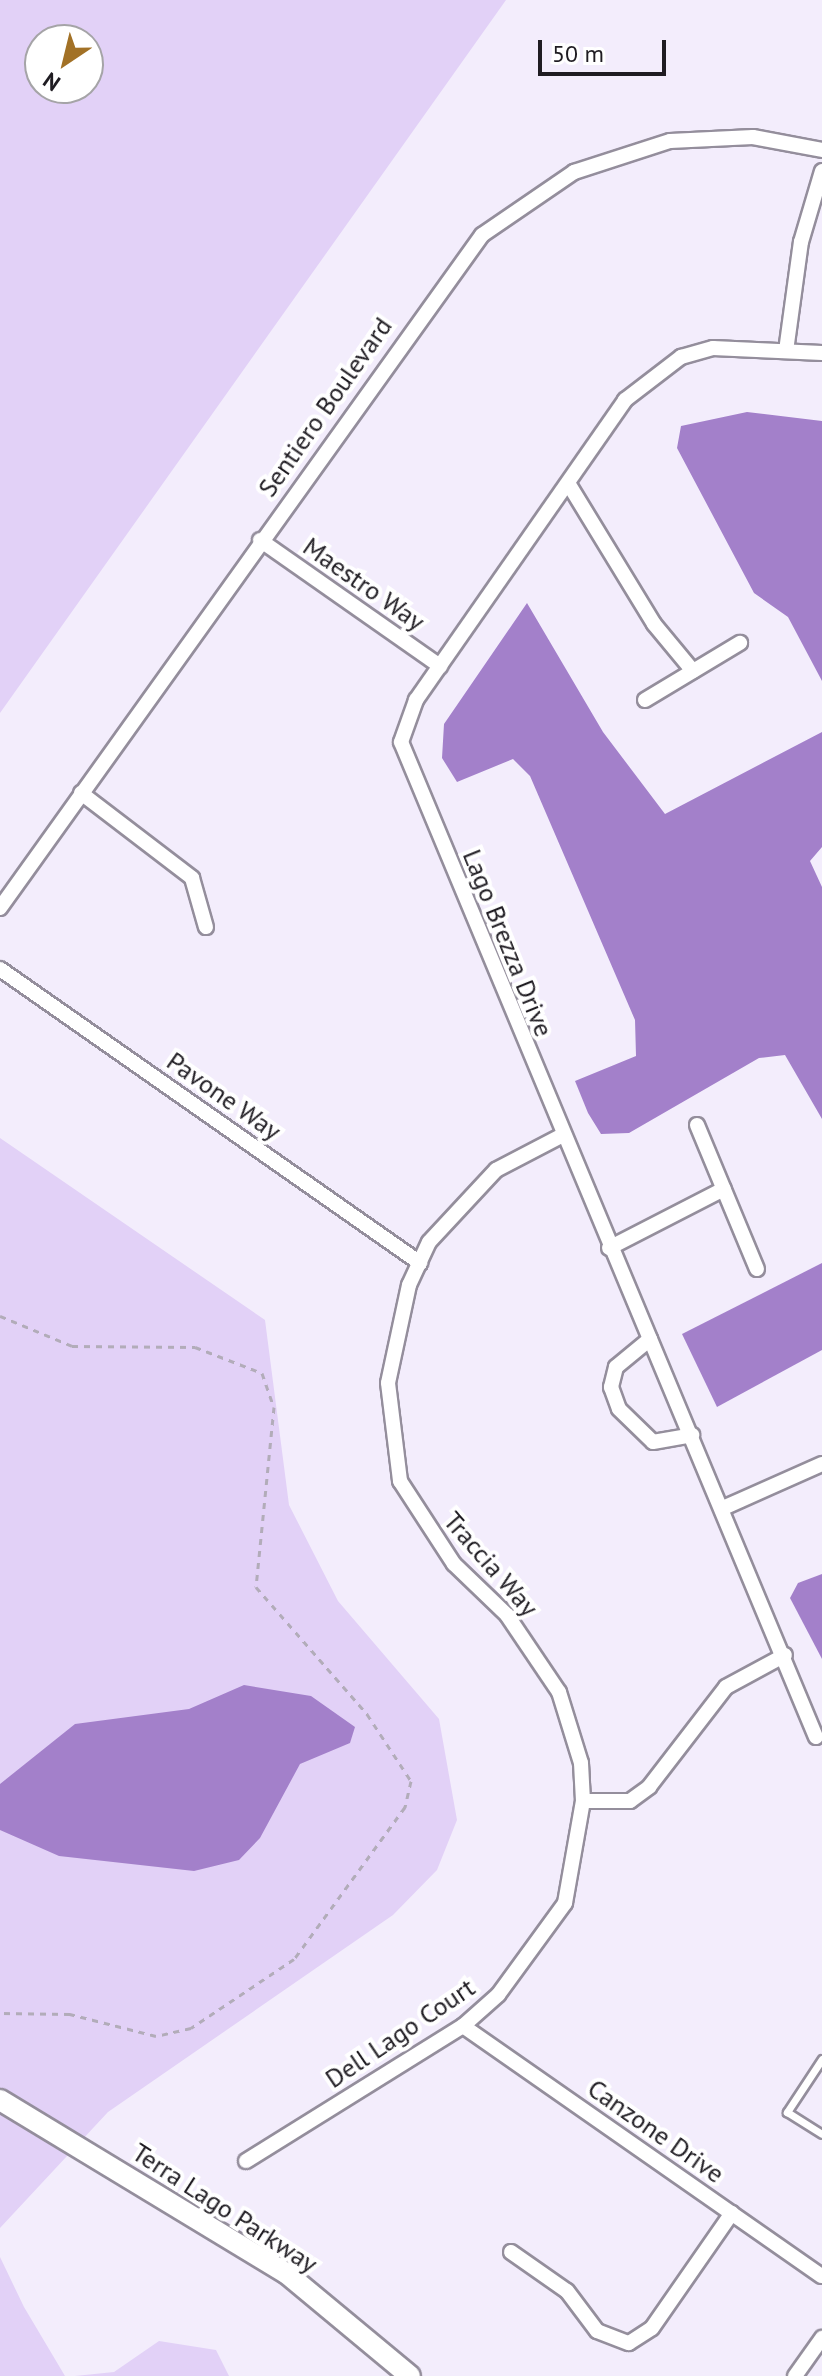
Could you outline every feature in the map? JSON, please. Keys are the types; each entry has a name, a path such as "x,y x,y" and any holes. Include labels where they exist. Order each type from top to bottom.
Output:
{"street":[{"name":"Sentiero Boulevard","path":"0,908 458,261 526,200 574,172 670,141 753,137 822,150"},
{"path":"786,351 801,242 822,171"},
{"name":"Lago Brezza Drive","path":"820,1740 406,768 404,723 440,666 625,400 681,357 713,348 822,353"},
{"path":"568,483 654,624 693,671"},
{"name":"Maestro Way","path":"260,540 440,666"},
{"path":"645,700 740,643"},
{"path":"81,793 192,878 206,927"},
{"name":"Pavone Way","path":"0,969 420,1263"},
{"path":"697,1125 757,1269"},
{"name":"Traccia Way","path":"561,1136 496,1170 458,1206 420,1263 388,1383 400,1481 454,1564 507,1615 559,1692 579,1752 583,1801"},
{"path":"609,1248 724,1189"},
{"path":"650,1339 616,1367 611,1387 619,1409 653,1442 692,1435"},
{"path":"723,1508 822,1464"},
{"path":"583,1801 640,1794 726,1687 785,1655"},
{"name":"Dell Lago Court","path":"246,2161 463,2026 515,1977 565,1903 583,1801"},
{"name":"Canzone Drive","path":"463,2026 822,2276"},
{"name":"Terra Lago Parkway","path":"0,2100 286,2273 410,2376"},
{"path":"511,2252 567,2291 597,2331 629,2343 652,2328 732,2213"},
{"path":"795,2376 822,2338"}],"lane":[{"path":"822,2059 787,2112 822,2134"}],"path":[{"path":"0,1316 72,1346 195,1347 262,1373 274,1407 256,1587 367,1714 411,1781 405,1807 294,1959 191,2028 156,2036 70,2014 0,2013"}],"shaded area":[{"path":"0,0 506,0 0,713"},
{"path":"747,412 822,421 822,681 788,617 754,593 677,448 681,426"},
{"path":"527,603 603,732 665,814 822,732 822,847 810,861 822,887 822,1119 785,1055 759,1058 629,1133 601,1134 588,1113 575,1081 636,1056 635,1020 530,776 513,759 457,782 442,758 444,724"},
{"path":"0,1138 265,1320 289,1505 338,1601 439,1719 457,1820 437,1870 393,1915 108,2112 0,2228"},
{"path":"822,1263 822,1350 717,1407 682,1334"},
{"path":"822,1574 822,1659 790,1598 798,1583"},
{"path":"244,1685 311,1696 355,1727 350,1743 300,1764 260,1838 239,1860 194,1871 59,1856 0,1830 0,1784 75,1724 189,1709"},
{"path":"0,2257 24,2307 65,2376 0,2376"},
{"path":"159,2341 216,2350 229,2376 75,2376 114,2372"}]}
